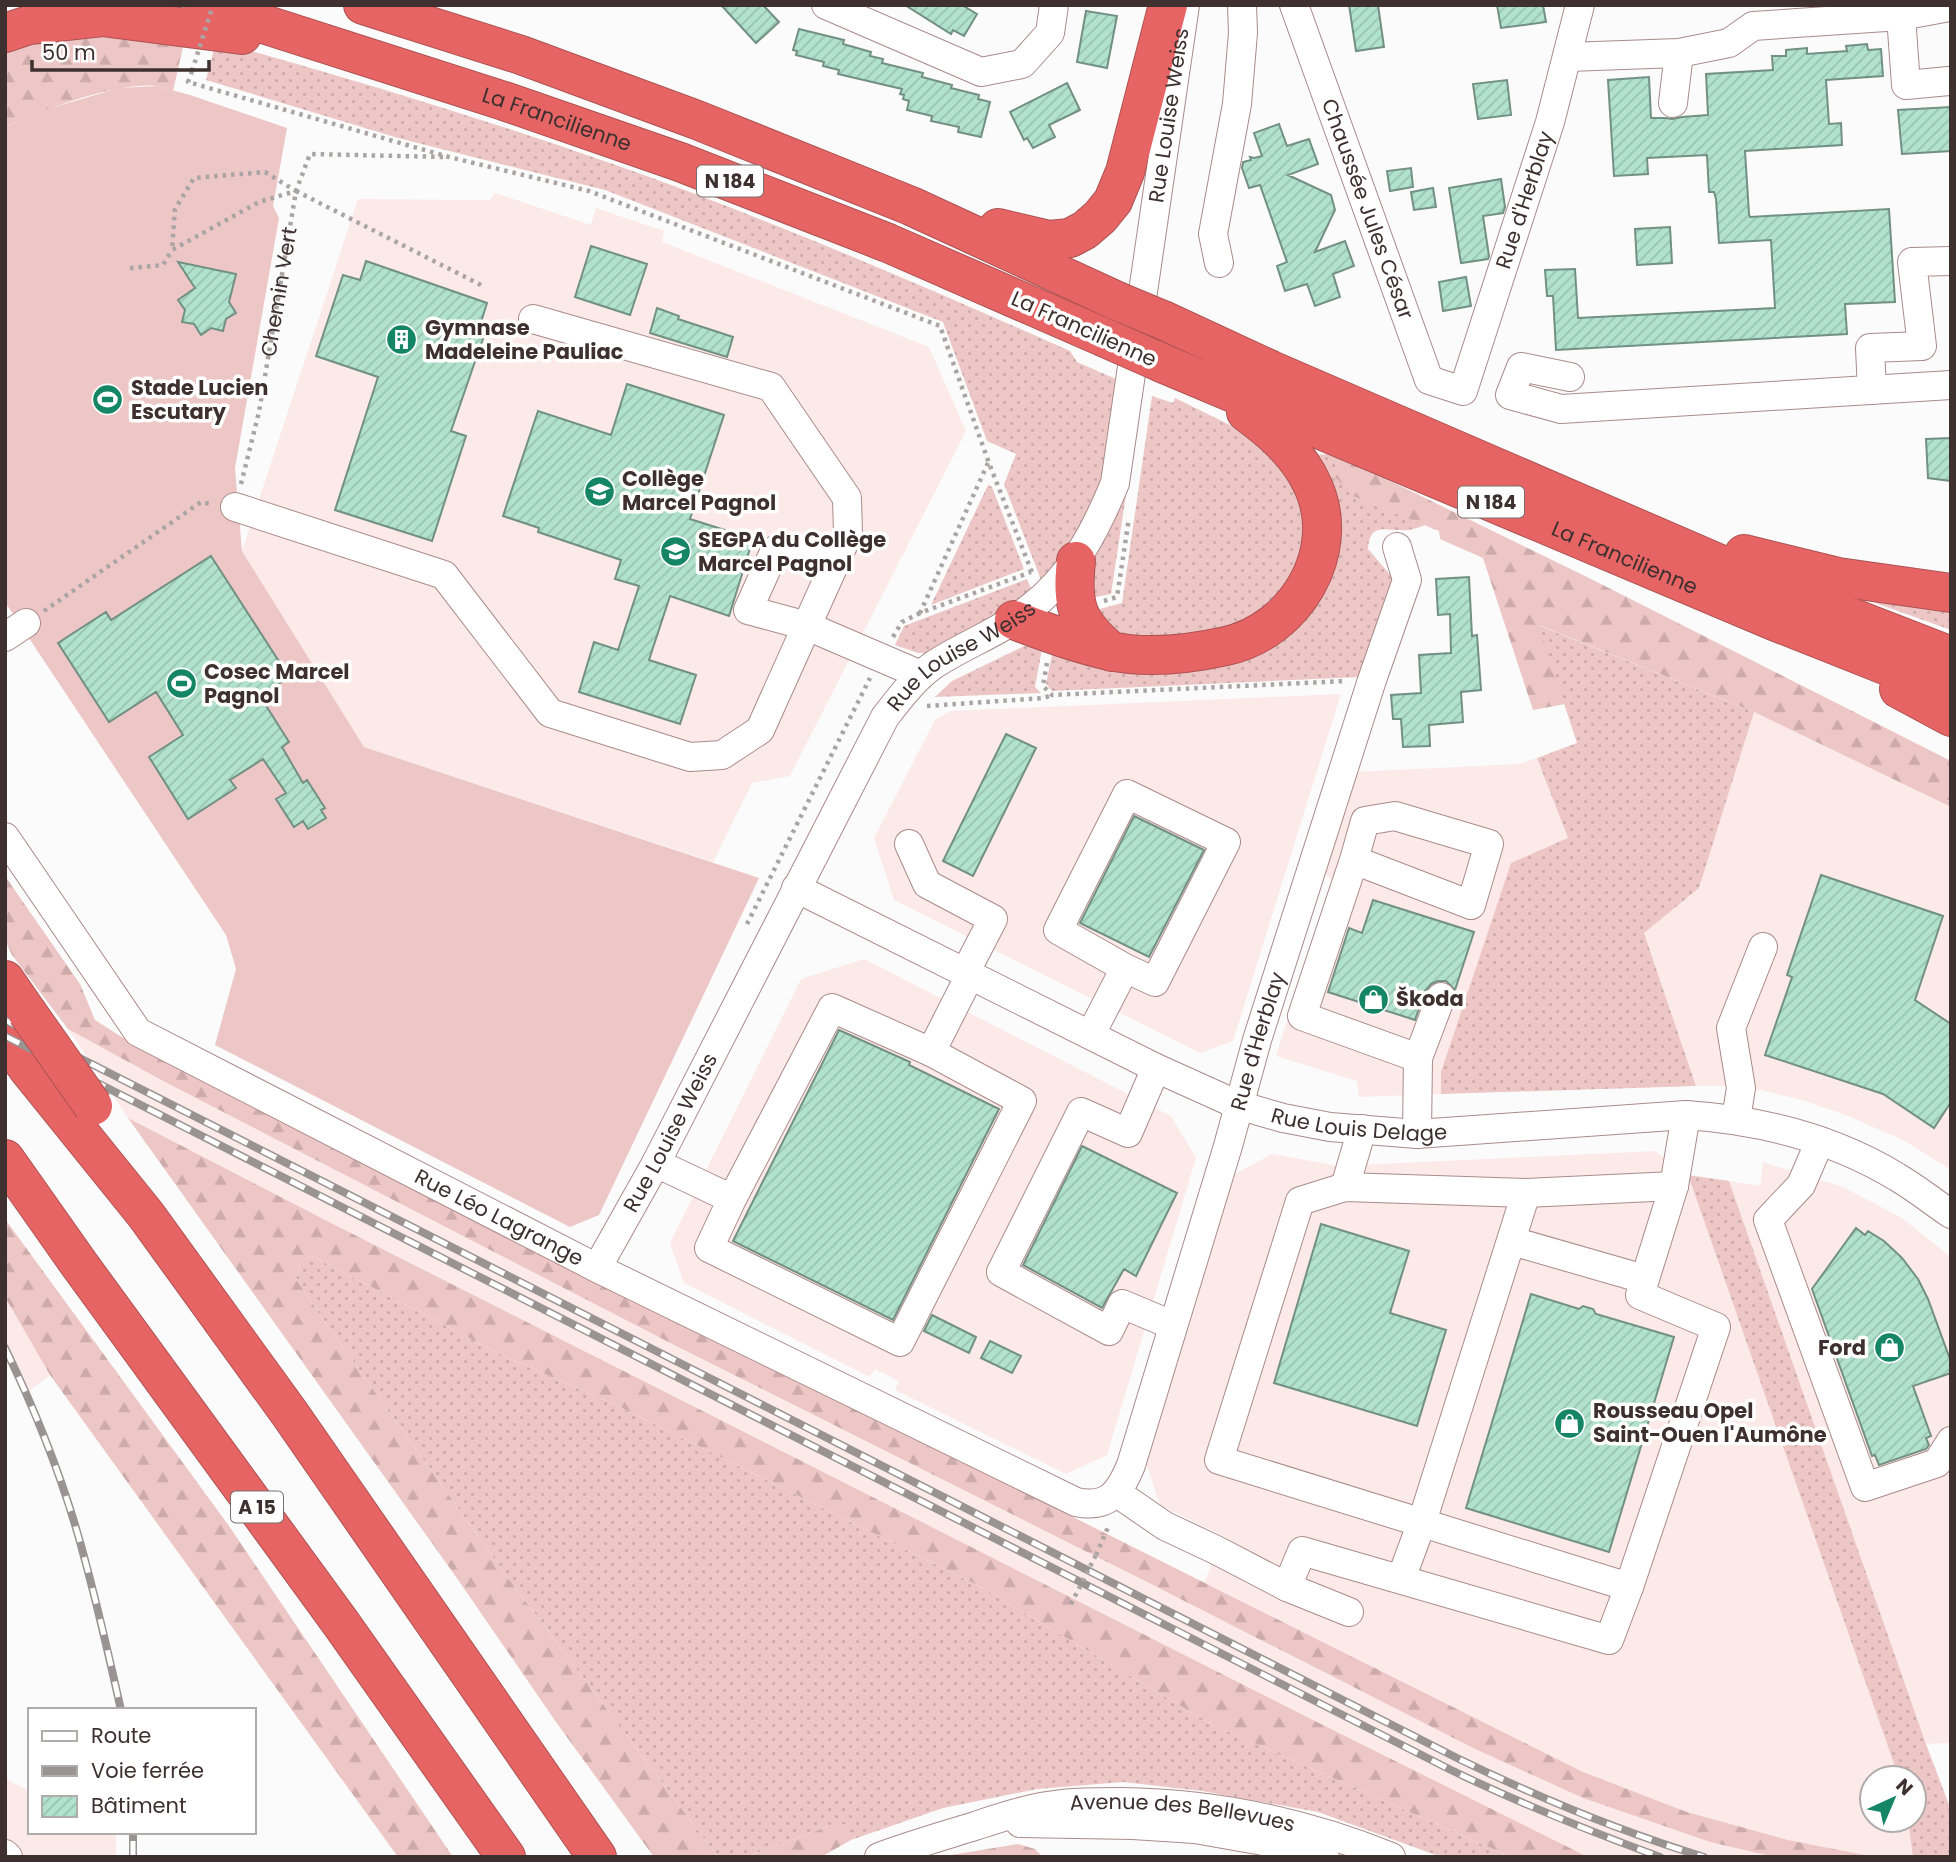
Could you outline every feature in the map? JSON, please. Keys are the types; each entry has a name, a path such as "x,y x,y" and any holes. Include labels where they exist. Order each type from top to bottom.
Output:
{"highway":[{"name":"La Francilienne","path":"204,5 504,101 680,162 888,243 1208,383 1774,621 1951,688"},
{"name":"La Francilienne","path":"363,5 520,55 697,120 911,206 1271,370 1773,587 1951,656"},
{"path":"911,206 1049,240 1069,238 1085,230 1113,201 1125,172 1168,5"},
{"path":"5,33 29,25 102,17 348,50"},
{"path":"1076,561 1073,582 1044,607 1112,652 1150,655 1227,646 1262,632 1289,611 1306,588 1315,569 1321,537 1320,504 1301,464 1284,444 1208,383"},
{"path":"1650,533 1838,577 1951,593"},
{"path":"1774,621 1951,717"},
{"path":"5,980 29,1070 146,1215 290,1414 597,1857"},
{"path":"16,1025 93,1106 146,1215"},
{"name":"A 15","path":"5,1159 340,1622 506,1857"}],"street":[{"path":"826,5 981,72 1022,64 1050,33 1054,5"},
{"name":"Rue Louise Weiss","path":"1076,561 1099,522 1115,483 1185,5"},
{"path":"1219,263 1213,234 1237,104 1242,5"},
{"name":"Rue d'Herblay","path":"1462,391 1546,135 1580,5"},
{"path":"1568,57 1679,53 1729,43 1753,26 1901,16 1944,8"},
{"name":"Chaussée Jules César","path":"1296,11 1429,380 1462,391"},
{"path":"1901,16 1906,85 1949,81"},
{"path":"1673,103 1679,53"},
{"path":"1872,390 1871,348 1922,346 1912,262 1951,261"},
{"path":"235,506 444,575 550,713 690,757 722,755 760,730 848,534 847,498 771,387 533,319"},
{"path":"1570,377 1521,367 1510,394 1562,409 1951,385"},
{"name":"Rue d'Herblay","path":"1117,1493 1131,1465 1228,1146 1257,1040 1372,680 1407,580 1396,547"},
{"path":"835,564 775,550 748,610 807,626 875,668 921,675"},
{"name":"Rue Louise Weiss","path":"597,1268 656,1163 885,717 921,675 950,656 1044,607"},
{"path":"1126,794 1226,842 1155,982 1125,968 1058,930 1126,794"},
{"path":"1354,860 1471,905 1489,844 1395,816 1365,821 1302,1016 1418,1058"},
{"name":"Rue Léo Lagrange","path":"5,838 138,1032 597,1268 1076,1502 1089,1505 1103,1502 1117,1493"},
{"path":"909,844 927,884 993,919 931,1052"},
{"name":"Rue Louis Delage","path":"796,888 1156,1068 1238,1105 1283,1118 1330,1127 1417,1134 1686,1115 1736,1119 1819,1141 1862,1159 1897,1177 1951,1214"},
{"path":"1736,1119 1741,1088 1731,1028 1763,947"},
{"path":"1091,1034 1125,968"},
{"path":"1417,1134 1418,1058 1441,996"},
{"path":"832,1008 931,1052 1022,1101 900,1342 709,1248 732,1199 832,1008"},
{"path":"1156,1068 1128,1133 1081,1112 1001,1272 1109,1331 1122,1304 1172,1325"},
{"path":"1287,1587 1302,1551 1609,1640 1716,1327 1640,1295 1674,1186 1686,1115"},
{"path":"1345,1187 1362,1129"},
{"path":"1819,1141 1801,1185 1768,1220 1865,1487 1937,1463 1951,1441"},
{"path":"656,1163 732,1199"},
{"path":"1629,1587 1219,1460 1300,1201 1345,1187 1526,1193 1674,1186"},
{"path":"1401,1579 1422,1521 1526,1193"},
{"path":"1512,1241 1644,1279"},
{"path":"1117,1493 1165,1527 1287,1587 1349,1612"},
{"name":"Avenue des Bellevues","path":"879,1857 1017,1812 1083,1802 1149,1802 1256,1815 1324,1833 1391,1857"},
{"name":"Avenue des Bellevues","path":"972,1827 1023,1823 1195,1829 1230,1834 1325,1857"}],"path":[{"path":"212,5 188,82 449,157 589,191 940,326 1044,607 1042,686 1052,695"},
{"name":"Chemin Vert","path":"235,506 259,412 296,191 310,154 449,157"},
{"path":"130,268 163,265 172,250 175,209 194,178 265,172 296,191 484,286"},
{"path":"172,250 259,202 296,191"},
{"path":"920,613 989,463"},
{"path":"16,630 201,502 235,506"},
{"path":"745,929 875,668 902,622 920,613 1044,607 1117,597 1129,515"},
{"path":"875,668 895,703 919,707 1044,698 1052,695 1372,680"},
{"path":"1071,1604 1096,1555"}],"shaded area":[{"name":"Collège Marcel Pagnol","path":"495,193 591,225 596,208 664,231 662,242 929,347 966,431 790,776 752,783 713,862 364,747 242,551 358,199 490,200"},
{"path":"1341,694 1233,1041 1200,1053 894,900 874,838 935,720 950,711"},
{"path":"1754,712 1951,807 1951,1170 1905,1141 1846,1115 1802,1100 1761,1090 1696,1086 1644,933 1699,888"},
{"path":"1537,758 1568,838 1441,1072 1441,1094 1359,1097 1357,1081 1276,1056 1331,880 1323,870 1353,772 1519,764"},
{"path":"864,959 1171,1116 1196,1158 1107,1455 1066,1474 895,1390 899,1381 875,1369 870,1377 684,1283 670,1243 801,979"},
{"path":"68,1029 165,1082 678,1347 1475,1749 1583,1798 1710,1842 1774,1857 1588,1857 128,1118"},
{"path":"1655,1151 1688,1175 1894,1764 1858,1764 1858,1834 1910,1834 1913,1857 1875,1857 1788,1840 1687,1812 1583,1772 1204,1582 1225,1537 1160,1505 1145,1460 1233,1175 1272,1154 1339,1166"},
{"path":"1763,1162 1843,1187 1902,1218 1951,1257 1951,1743 1926,1744 1729,1181 1760,1186"},
{"path":"5,1297 50,1375 25,1394 5,1356"},
{"path":"5,1779 28,1790 28,1834 116,1835 116,1857 5,1857"}],"green space":[{"path":"56,36 185,38 173,91 157,86 121,88 59,106 5,127 5,50"},
{"path":"216,41 464,114 669,184 842,253 1070,351 1077,362 1118,380 1105,461 1095,501 1089,513 1041,580 1004,484 1016,454 987,441 943,322 605,190 398,138 206,80"},
{"path":"157,86 287,128 273,206 279,218 235,468 242,551 364,747 759,878 599,1215 570,1227 215,1045 236,969 226,935 5,602 5,127 41,111 119,88"},
{"path":"1152,396 1173,403 1175,398 1236,428 1265,448 1294,481 1305,529 1299,570 1268,609 1217,631 1127,638 1089,612 1122,603"},
{"path":"1335,454 1355,497 1425,525 1408,530 1383,529 1371,535 1368,549 1392,577 1393,586 1361,677 1052,691 1046,684 1054,645 1108,670 1127,673 1308,613 1310,455"},
{"path":"1335,454 1591,579 1951,761 1951,807 1754,712 1539,625 1565,704 1533,710 1483,558 1440,539 1439,531 1355,497 1335,477"},
{"path":"1129,475 1111,594 1086,599 1087,568 1119,510"},
{"path":"988,485 992,487 1024,569 931,605"},
{"path":"1027,579 1032,591 1016,605 928,653 918,653 895,645 904,626"},
{"path":"1867,600 1951,606 1951,630"},
{"path":"1538,625 1754,712 1699,888 1644,933 1696,1086 1441,1094 1441,1072 1511,863 1568,838 1537,758 1577,743"},
{"path":"1024,646 1042,649 1035,687 1041,693 935,697 952,681"},
{"path":"5,876 80,984 95,1020 139,1048 635,1303 947,1454 1583,1772 1687,1812 1788,1840 1875,1857 1774,1857 1710,1842 1583,1798 1475,1749 678,1347 165,1082 68,1029 12,955 5,940"},
{"path":"128,1118 1588,1857 1511,1857 1211,1724 979,1586 616,1405 502,1355 312,1256 301,1260 296,1279 322,1318 508,1578 718,1857 654,1857"},
{"path":"1688,1175 1729,1181 1951,1810 1951,1857 1913,1857 1910,1834 1928,1834 1928,1764 1894,1764"},
{"path":"5,1219 229,1526 453,1857 398,1857 50,1375 5,1297"},
{"path":"312,1256 502,1355 616,1405 979,1586 1211,1724 1511,1857 1441,1857 1318,1812 1202,1791 1123,1782 1037,1789 943,1808 851,1840 855,1836 832,1825 746,1857 718,1857 508,1578 322,1318 296,1279 301,1260"},
{"path":"843,1824 855,1832 855,1836 821,1857 746,1857 832,1825"},
{"path":"1018,1844 1035,1849 1040,1857 939,1857"}],"building":[{"path":"721,5 763,5 779,22 756,43"},
{"path":"905,5 962,5 977,14 964,36 953,30 951,34"},
{"path":"1349,5 1378,5 1384,47 1356,51"},
{"path":"1497,5 1543,5 1546,22 1501,28"},
{"path":"1086,11 1117,16 1107,68 1077,62"},
{"path":"799,29 844,40 843,44 871,52 870,56 883,59 882,63 923,73 922,77 979,95 978,99 990,102 981,137 958,132 959,127 931,121 932,116 907,110 909,101 903,99 904,95 900,94 902,89 838,74 839,70 823,66 824,62 796,55 797,51 793,50"},
{"path":"1867,44 1868,50 1881,49 1883,76 1826,80 1829,124 1841,123 1842,145 1745,151 1749,214 1750,217 1889,209 1895,302 1845,304 1847,334 1556,350 1553,296 1547,296 1545,270 1575,269 1578,318 1775,308 1771,240 1719,243 1716,199 1714,192 1709,192 1707,155 1647,158 1648,174 1614,176 1608,80 1649,77 1651,118 1672,119 1708,115 1706,74 1773,70 1772,56 1786,56 1786,50 1807,48 1807,54 1847,51 1846,46"},
{"path":"1507,80 1511,115 1478,119 1473,84"},
{"path":"1067,83 1080,110 1049,125 1055,137 1033,148 1027,138 1024,140 1010,112"},
{"path":"1951,107 1951,151 1902,154 1898,110"},
{"path":"1279,124 1287,146 1309,139 1318,164 1288,175 1331,195 1335,210 1315,252 1345,241 1354,266 1333,274 1340,297 1315,306 1307,284 1285,291 1277,266 1287,262 1260,185 1249,188 1242,168 1243,162 1251,160 1250,157 1262,156 1254,133"},
{"path":"1411,168 1413,187 1390,191 1387,171"},
{"path":"1501,179 1505,207 1503,213 1483,216 1488,259 1461,263 1449,188"},
{"path":"1433,188 1436,207 1414,210 1411,192"},
{"path":"1670,227 1672,263 1637,265 1635,229"},
{"path":"591,246 647,264 630,315 575,297"},
{"path":"366,261 487,303 481,322 488,324 451,431 466,436 432,541 335,510 378,377 316,356 343,275 360,280"},
{"path":"178,262 236,274 229,302 236,313 226,319 223,331 211,328 201,335 194,324 182,322 185,310 178,300 195,288"},
{"path":"1466,277 1471,306 1443,311 1439,282"},
{"path":"657,308 679,316 678,319 733,337 727,357 650,333"},
{"path":"627,384 724,415 690,519 753,539 729,616 670,596 649,660 696,675 680,724 579,692 594,642 618,650 639,586 615,579 621,560 538,532 539,528 503,516 538,411 611,435"},
{"path":"1951,438 1951,481 1928,478 1926,439"},
{"name":"Cosec Marcel Pagnol","path":"211,556 289,677 260,696 289,742 282,747 303,783 307,780 325,808 321,810 326,818 308,829 303,821 294,827 276,799 286,793 263,759 230,780 236,788 188,819 149,757 183,735 156,692 109,722 58,643 106,612 111,620"},
{"path":"1469,577 1472,636 1477,635 1481,690 1461,692 1463,722 1429,725 1430,746 1403,747 1401,719 1393,719 1391,695 1421,693 1419,655 1451,653 1450,614 1438,615 1436,579"},
{"path":"1006,734 1036,748 973,876 943,861"},
{"path":"1134,816 1204,850 1149,957 1080,923"},
{"path":"1821,875 1943,916 1915,1000 1951,1024 1951,1102 1934,1128 1883,1094 1765,1055 1792,977 1787,975"},
{"path":"1373,900 1474,932 1455,990 1446,981 1431,984 1425,991 1415,1020 1328,992 1349,928 1362,933"},
{"path":"839,1030 910,1062 909,1065 999,1109 893,1320 733,1241"},
{"path":"1082,1146 1177,1193 1136,1276 1124,1269 1102,1308 1023,1265"},
{"path":"1321,1224 1409,1251 1390,1313 1446,1330 1417,1426 1274,1383"},
{"name":"Ford","path":"1856,1228 1865,1235 1868,1231 1884,1241 1918,1279 1951,1362 1951,1373 1913,1386 1931,1436 1926,1438 1929,1445 1926,1449 1879,1465 1875,1455 1872,1456 1812,1289"},
{"name":"Rousseau Opel Saint-Ouen l'Aumône","path":"1531,1294 1579,1309 1583,1306 1593,1309 1596,1314 1674,1337 1609,1552 1466,1508"},
{"path":"932,1315 976,1337 969,1353 924,1331"},
{"path":"990,1341 1021,1356 1012,1373 981,1358"}],"railway":[{"path":"5,1020 1457,1758 1579,1812 1704,1857"},
{"path":"5,1036 1451,1770 1554,1816 1660,1857"},
{"path":"5,1348 40,1427 70,1509 121,1708"},
{"path":"133,1834 133,1857"}],"place":[{"name":"Gymnase Madeleine Pauliac","path":"402,340"},
{"name":"Stade Lucien Escutary","path":"108,400"},
{"name":"Collège Marcel Pagnol","path":"599,491"},
{"name":"SEGPA du Collège Marcel Pagnol","path":"675,552"},
{"name":"Cosec Marcel Pagnol","path":"181,684"},
{"name":"Škoda","path":"1373,999"},
{"name":"Ford","path":"1889,1348"},
{"name":"Rousseau Opel Saint-Ouen l'Aumône","path":"1570,1423"}]}
